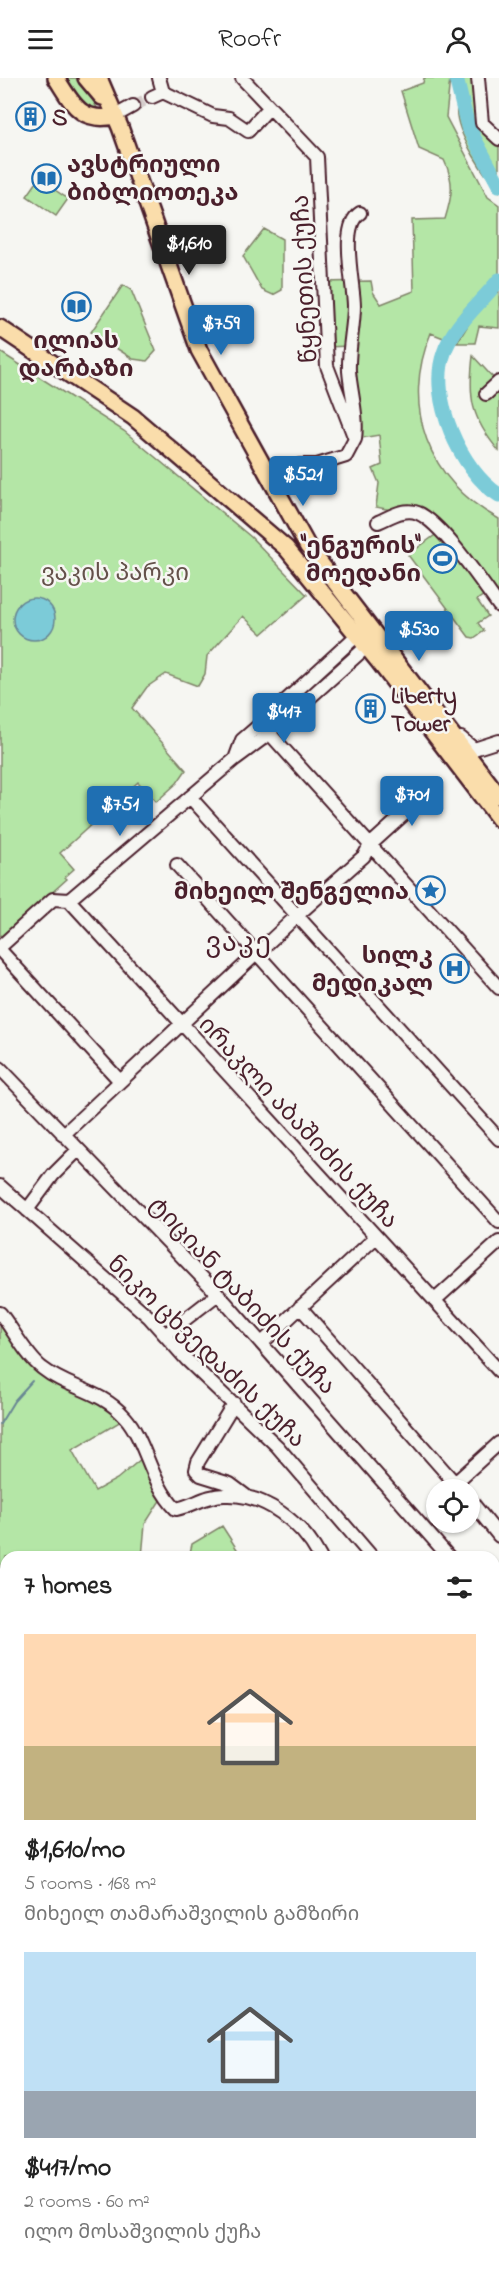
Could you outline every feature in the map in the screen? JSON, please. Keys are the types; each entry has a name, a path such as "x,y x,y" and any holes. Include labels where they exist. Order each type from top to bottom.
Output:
{"main road":[{"path":"56,78 76,108 84,114 95,118 114,113"},
{"path":"86,78 114,113"},
{"path":"99,78 114,113 199,351 235,412 271,483 308,547 499,796"},
{"path":"0,328 133,417 286,548 356,632 499,819"}],"street":[{"path":"159,78 158,94 213,116 229,118 248,131 269,108"},
{"name":"წყნეთის ქუჩა","path":"242,78 317,158 327,366 355,439"},
{"path":"478,78 482,123 499,139"},
{"path":"114,113 133,106"},
{"path":"271,483 300,465 317,465 346,456 355,439 357,424 349,369 354,305 349,256 350,229 360,213"},
{"path":"486,394 499,382"},
{"path":"378,522 401,512 418,513 438,529 499,606"},
{"path":"120,1082 0,949 53,899 69,900 367,647 373,641 373,630"},
{"path":"356,632 353,639 270,715 261,718 268,731 499,988"},
{"path":"453,734 462,738 471,748 480,748 499,741"},
{"path":"476,766 475,756 480,748"},
{"path":"63,1135 364,856 370,845 434,787"},
{"path":"190,797 499,1139"},
{"path":"177,865 499,1222"},
{"name":"ირაკლი აბაშიძის ქუჩა","path":"69,900 499,1371"},
{"name":"ტიციან ტაბიძის ქუჩა","path":"0,1068 218,1294 443,1551"},
{"path":"27,1210 53,1175 78,1150"},
{"name":"ნიკო ცხვედაძის ქუჩა","path":"0,1186 149,1317 187,1360 277,1446 367,1551"},
{"path":"262,1343 376,1236"},
{"path":"435,1300 499,1242"},
{"path":"165,1335 218,1294"},
{"path":"300,1307 452,1479"},
{"path":"0,1313 39,1367 58,1379 105,1398 126,1418 163,1497 176,1509 189,1507 205,1498 224,1495 246,1496 266,1503 289,1518 317,1551"},
{"path":"234,1403 198,1462 196,1470 201,1475 230,1484 246,1496"},
{"path":"465,1479 499,1443"},
{"path":"480,1512 499,1536"}],"green space":[{"path":"65,78 80,78 100,113 83,106"},
{"path":"424,78 450,78 446,117 488,197 499,205 499,273 461,313 446,339 431,333 422,360 419,388 420,414 427,440 438,463 454,485 474,503 499,519 499,601 442,528 401,512 376,507 379,483 373,469 382,465 379,435 355,439 350,346 326,347 323,282 371,281 373,292 381,304 414,291 412,220 445,219 451,190 450,176 444,160 419,149 401,91 423,83"},
{"path":"460,78 478,78 482,123 499,139 499,191 474,156 459,125 457,102"},
{"path":"39,179 68,199 56,216 27,196"},
{"path":"264,229 282,239 282,290 273,295 262,290 243,256"},
{"path":"123,285 131,290 156,351 147,361 133,359 91,332"},
{"path":"499,287 499,328 479,326 475,343 457,343 476,312"},
{"name":"ვაკის პარკი","path":"0,352 124,431 251,537 307,595 262,634 243,616 207,656 205,674 198,686 166,674 147,687 132,708 186,770 177,783 156,802 138,782 60,853 74,869 65,877 67,879 0,939"},
{"path":"473,356 499,384 499,451 477,418 471,384"},
{"path":"438,533 484,595 477,600 488,616 478,623 484,631 474,638 469,637 408,555"},
{"path":"0,1321 33,1368 60,1386 88,1394 123,1420 72,1450 95,1491 117,1479 141,1459 161,1499 145,1524 143,1551 0,1551"},
{"path":"222,1526 238,1551 190,1551 192,1544"}],"water":[{"path":"34,598 49,604 55,619 49,634 34,640 19,634 13,619 19,604"}],"waterway":[{"path":"456,78 468,127 499,185"},
{"path":"499,280 454,333 444,353 440,371 440,390 444,411 460,451 485,484 499,495"},
{"path":"0,1424 14,1401 32,1381"}],"tunnel":[{"path":"133,106 152,97"}],"place":[{"name":"S","path":"31,117"},
{"name":"ავსტრიული ბიბლიოთეკა","path":"46,178"},
{"name":"ილიას დარბაზი","path":"76,307"},
{"name":"\"ენგურის\" მოედანი","path":"442,559"},
{"name":"Liberty Tower","path":"370,709"},
{"name":"მიხეილ შენგელია","path":"430,891"},
{"name":"სილკ მედიკალ","path":"454,969"}],"district":[{"name":"ვაკე","path":"239,942"}]}
